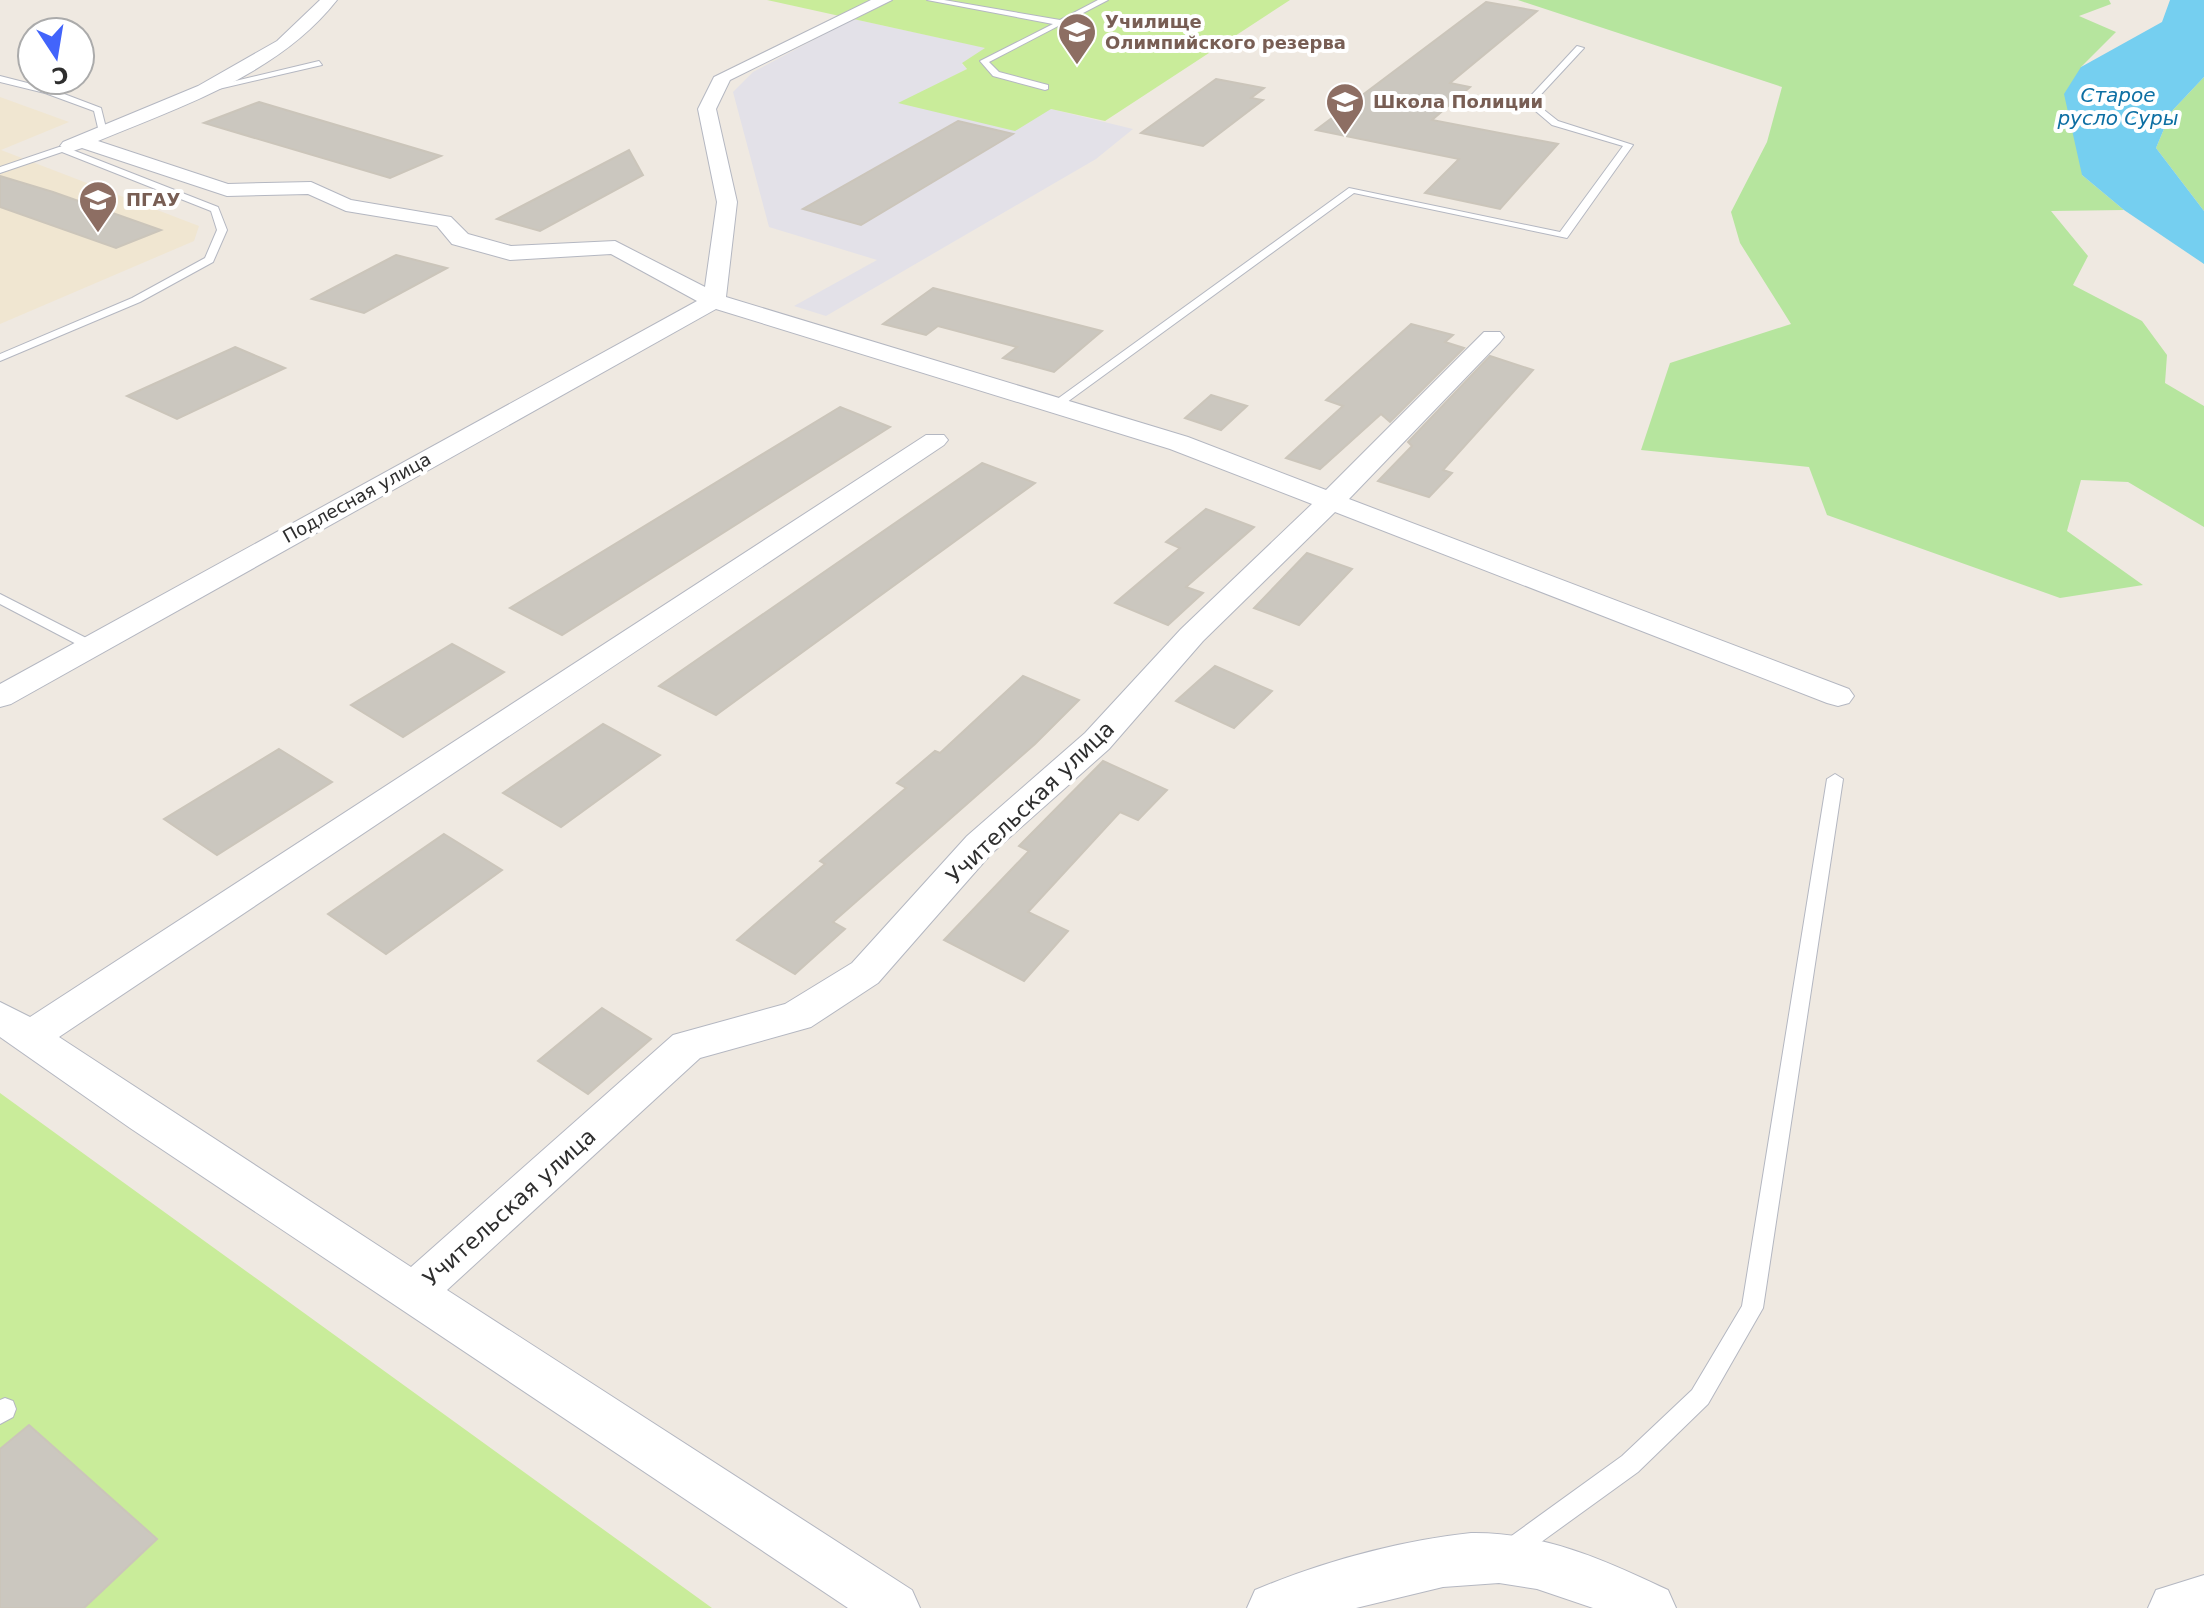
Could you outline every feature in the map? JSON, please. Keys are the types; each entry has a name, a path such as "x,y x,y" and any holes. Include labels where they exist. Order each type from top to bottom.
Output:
{"street":[{"path":"714,301 727,202 707,109 723,77 884,0"},
{"path":"72,145 204,90 283,45 324,1"},
{"path":"72,145 109,153 227,190 311,188 346,205 444,221 460,239 510,253 615,247 714,301 1179,443 1838,696"},
{"name":"Подлесная улица","path":"0,697 714,301"},
{"name":"Учительская улица","path":"413,1293 687,1046 797,1016 865,973 979,845 1097,741 1192,635 1331,501 1492,337"},
{"path":"894,1608 144,1116 16,1027 935,440"},
{"path":"1273,1608 1432,1563 1500,1557 1572,1574 1650,1608"},
{"path":"2174,1608 2204,1601"}],"lane":[{"path":"931,0 1061,23"},
{"path":"1045,87 996,74 984,61 1104,0"},
{"path":"1055,405 1352,190 1563,236 1628,145 1555,123 1529,102 1580,48"},
{"path":"204,90 319,63"},
{"path":"0,79 48,91 98,110 103,132"},
{"path":"0,170 72,145 215,209 222,230 209,260 136,300 0,358"},
{"path":"0,598 89,645"},
{"path":"1500,1557 1630,1464 1700,1397 1752,1308 1835,779"}],"shaded area":[{"path":"853,19 987,48 962,64 967,69 900,103 1051,109 1133,129 1096,159 826,316 794,306 877,260 769,227 733,92 753,72"},
{"name":"ПГАУ","path":"0,97 69,122 1,150 199,226 194,241 0,324"}],"green space":[{"name":"Училище Олимпийского резерва","path":"767,0 1290,0 1105,121 1051,109 1015,131 898,103 967,69 962,63 985,48"},
{"path":"1518,0 2109,0 2111,4 2079,16 2116,32 2081,67 2082,175 2124,210 2051,211 2088,256 2073,285 2142,321 2167,355 2165,383 2204,406 2204,527 2128,482 2081,480 2067,531 2143,585 2060,598 1827,515 1809,467 1641,450 1670,363 1791,324 1740,243 1731,212 1767,142 1782,87"},
{"path":"2204,77 2204,211 2156,148 2171,112"},
{"path":"0,1093 91,1159 712,1608 0,1608"}],"water":[{"name":"Старое русло Суры","path":"2170,0 2204,0 2204,77 2171,112 2156,148 2204,211 2204,264 2124,210 2082,175 2064,94 2081,67 2162,22"}],"building":[{"path":"1486,2 1537,11 1450,83 1470,87 1432,120 1558,144 1500,209 1425,193 1459,159 1316,130"},
{"path":"1216,79 1264,88 1251,98 1263,100 1203,146 1141,133"},
{"path":"259,102 441,156 390,178 204,123"},
{"path":"958,121 1013,134 861,225 803,209"},
{"path":"629,150 643,175 540,231 497,219"},
{"path":"0,176 161,230 116,248 0,207"},
{"path":"396,255 447,268 364,313 312,299"},
{"path":"933,288 1102,331 1054,372 1003,358 1017,347 938,326 926,335 883,324"},
{"path":"1411,324 1453,335 1445,342 1464,348 1390,422 1381,414 1320,469 1286,458 1343,406 1326,400"},
{"path":"235,347 285,368 177,419 127,396"},
{"path":"1490,356 1533,370 1443,470 1452,473 1429,497 1378,481 1412,446 1408,442"},
{"path":"1211,395 1247,406 1221,430 1185,418"},
{"path":"840,407 890,427 562,635 510,608"},
{"path":"982,463 1035,483 716,715 659,686"},
{"path":"1206,509 1254,527 1186,587 1203,593 1168,625 1115,603 1180,548 1166,542"},
{"path":"1307,553 1352,569 1299,625 1254,608"},
{"path":"452,644 504,672 403,737 351,705"},
{"path":"1215,666 1272,691 1234,728 1176,701"},
{"path":"1023,676 1079,700 1035,744 833,922 845,929 795,974 737,940 825,864 820,861 906,788 897,783 935,751 940,753"},
{"path":"603,724 660,755 561,827 503,793"},
{"path":"279,749 332,782 217,855 164,819"},
{"path":"1103,761 1167,790 1138,820 1120,812 1028,912 1068,931 1024,981 944,940 1029,851 1019,846"},
{"path":"444,834 502,870 386,954 328,914"},
{"path":"602,1008 651,1039 588,1094 538,1061"},
{"path":"29,1425 157,1539 84,1608 0,1608 0,1449"}],"place":[{"name":"Училище Олимпийского резерва","path":"1077,66"},
{"name":"Школа Полиции","path":"1345,136"},
{"name":"ПГАУ","path":"98,234"}]}
